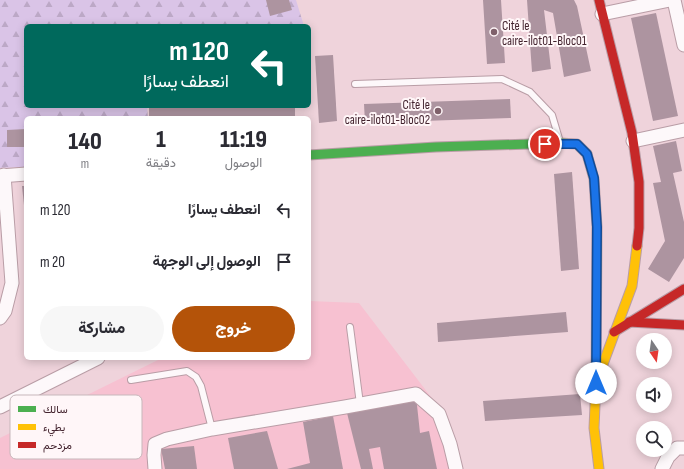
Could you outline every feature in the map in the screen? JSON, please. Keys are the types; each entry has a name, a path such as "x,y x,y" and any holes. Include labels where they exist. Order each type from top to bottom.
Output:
{"street":[{"path":"596,383 632,286 639,228 639,182 632,132 599,0"},
{"path":"602,14 670,0"},
{"path":"674,0 684,45"},
{"path":"633,141 684,130"},
{"path":"311,155 436,147 560,143 577,144 587,154 594,178 597,227 596,383 594,428 600,469"},
{"path":"0,318 5,311 12,283 2,176 24,174"},
{"path":"614,332 684,289"},
{"path":"629,322 684,325"},
{"path":"24,395 94,360"},
{"path":"155,469 155,444 167,439 212,429 416,394 439,414 450,444 456,469"},
{"path":"0,407 10,402"},
{"path":"662,469 668,458 677,448 684,448"}],"lane":[{"path":"355,84 502,79 530,92 552,115 560,143"},
{"path":"350,327 360,404"},
{"path":"131,380 187,371 196,377 201,386 212,429"}],"shaded area":[{"path":"311,301 359,303 444,414 462,469 0,469 0,438 10,433 10,459 142,459 142,395 87,395 158,360 311,360"}],"green space":[{"path":"0,0 296,0 303,24 24,24 24,108 147,108 148,116 24,116 24,167 0,168"}],"building":[{"path":"266,0 289,0 292,10 270,16"},
{"name":"Cité le caire-ilot01-Bloc01","path":"483,0 501,0 505,63 487,64"},
{"path":"527,0 574,0 577,6 591,71 564,77 553,13 544,10 551,69 532,72"},
{"path":"656,13 678,116 653,121 631,18"},
{"path":"333,55 337,121 319,123 315,56"},
{"name":"Cité le caire-ilot01-Bloc02","path":"510,99 511,118 365,123 364,104"},
{"path":"149,108 295,108 295,116 149,116"},
{"path":"24,129 24,147 7,147 7,130"},
{"path":"676,141 682,171 673,173 684,222 684,258 669,282 648,269 665,241 653,183 661,182 653,146"},
{"path":"572,172 579,269 561,271 554,174"},
{"path":"22,186 24,186 24,205"},
{"path":"566,312 568,332 438,342 437,323"},
{"path":"580,394 582,415 485,421 483,401"},
{"path":"416,396 420,433 429,431 437,469 384,469 380,447 369,449 373,469 361,469 346,409"},
{"path":"333,416 343,469 287,469 310,463 303,422"},
{"path":"267,431 278,469 234,469 228,438"},
{"path":"194,446 197,469 165,469 161,449"}],"traffic: fast":[{"path":"311,155 436,147 560,143 577,144 587,154"}],"traffic: slow":[{"path":"587,154 594,179 597,227 596,383"},
{"path":"599,469 594,428 596,383 632,286 637,246"}],"traffic: jam":[{"path":"599,0 632,133 639,182 639,228 637,246"},
{"path":"614,332 684,289"},
{"path":"629,322 684,325"}],"place":[{"name":"Cité le caire-ilot01-Bloc01","path":"494,32"},
{"name":"Cité le caire-ilot01-Bloc02","path":"438,111"}],"route":[{"path":"545,144 577,144 587,154 594,178 597,227 596,383"}]}
